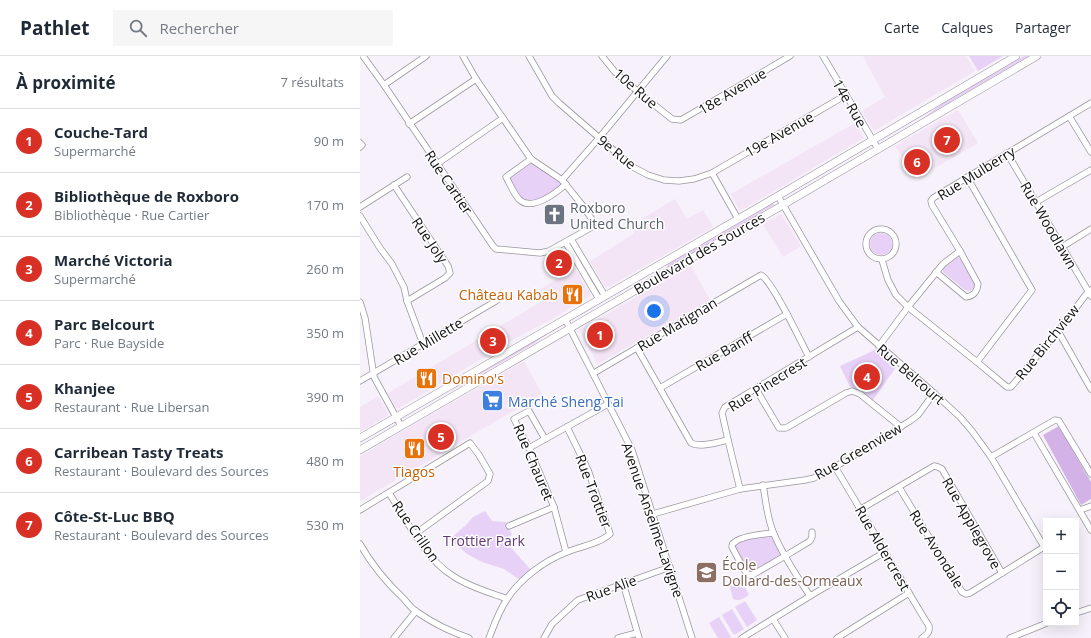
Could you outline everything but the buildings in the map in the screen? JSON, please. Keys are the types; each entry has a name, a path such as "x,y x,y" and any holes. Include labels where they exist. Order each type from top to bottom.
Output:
{"main road":[{"name":"Boulevard des Sources","path":"360,438 778,196 1016,56"},
{"name":"Boulevard des Sources","path":"360,450 1037,56"},
{"path":"648,283 653,275 664,267 664,262"}],"street":[{"name":"Rue Cartier","path":"363,56 496,249 540,253 549,251 592,227 593,221 564,182"},
{"path":"384,85 426,56"},
{"path":"463,56 476,79 531,159 564,182"},
{"name":"9e Rue","path":"529,56 552,96 633,167 648,175 664,180 679,181 694,179 712,173"},
{"name":"10e Rue","path":"602,56 615,72 672,119"},
{"path":"531,159 506,177 521,201 535,204 558,191 599,138 667,56"},
{"name":"18e Avenue","path":"672,119 681,120 689,116 790,56"},
{"name":"14e Rue","path":"823,56 878,149"},
{"path":"409,124 476,79"},
{"name":"19e Avenue","path":"712,173 846,95"},
{"name":"Rue Mulberry","path":"936,272 966,297 970,297 975,294 978,284 932,205 931,201 933,198 1091,103"},
{"path":"1069,116 1091,152"},
{"path":"437,164 503,118"},
{"name":"Rue Woodlawn","path":"1007,153 1090,292"},
{"path":"1036,202 1091,170"},
{"path":"712,173 738,219"},
{"path":"360,207 406,177"},
{"path":"967,177 1032,290 977,362"},
{"name":"Rue Joly","path":"394,185 448,266 450,273 445,278 407,301"},
{"name":"Rue Belcourt","path":"778,196 839,301 858,328 934,393 960,417 972,431 991,457 1043,546"},
{"path":"360,216 392,264 404,287 407,301 422,344"},
{"path":"880,229 890,232 896,241 894,251 891,255 882,260 873,257 867,250 866,245 868,236 880,229"},
{"path":"1062,247 1091,229"},
{"path":"571,239 602,297"},
{"path":"566,242 602,297"},
{"path":"879,346 936,272 943,264 960,251"},
{"name":"Rue Birchview","path":"882,260 888,280 896,295 908,307 1007,387 1011,387 1090,292"},
{"name":"Rue Matignan","path":"594,373 761,275 765,277 769,283 787,314"},
{"name":"Rue Millette","path":"360,380 496,301"},
{"path":"360,302 362,319 375,381 401,426"},
{"path":"787,314 809,357"},
{"name":"Rue Banff","path":"660,388 787,314"},
{"name":"Avenue Anselme-Lavigne","path":"565,319 594,373 632,450 692,638"},
{"name":"Rue Pinecrest","path":"740,489 722,413 725,407 858,328"},
{"path":"1058,331 1091,388"},
{"path":"637,348 691,443 695,446 700,446 728,440"},
{"path":"756,389 779,428 786,428 852,391 860,394 901,427"},
{"name":"Rue Greenview","path":"653,514 740,489 814,478 835,467 918,415 934,393"},
{"path":"529,448 608,404"},
{"name":"Rue Chauret","path":"545,439 529,411 514,419 529,448 554,507 566,552"},
{"path":"991,457 1056,420 1060,421 1091,474"},
{"name":"Rue Trottier","path":"489,638 498,614 507,599 519,584 541,565 566,552 605,538 610,534 588,470 567,427"},
{"path":"1034,433 1091,530"},
{"path":"360,510 470,443 490,474 488,481 415,534"},
{"name":"Rue Applegrove","path":"861,509 934,466 938,467 942,469 1002,574"},
{"name":"Rue Aldercrest","path":"835,467 929,626 928,634 922,638"},
{"path":"763,485 773,533 785,556 810,596"},
{"name":"Rue Avondale","path":"899,487 962,592 966,594 1043,550"},
{"name":"Rue Crillon","path":"390,492 424,549 444,569 453,576 472,586 507,599"},
{"path":"1080,510 1091,506"},
{"path":"509,526 554,507"},
{"path":"773,533 740,539 732,544 732,547 746,573 750,575 754,574 810,541 812,532"},
{"path":"360,544 378,572 416,611 454,636 469,638"},
{"path":"742,638 885,552"},
{"name":"Rue Alie","path":"544,638 552,624 578,600 670,567"},
{"path":"618,638 638,635 623,584"},
{"path":"837,638 909,593"},
{"path":"1079,611 1091,608"},
{"path":"394,638 416,611"},
{"path":"773,619 785,638"},
{"path":"1013,637 1043,625"}],"shaded area":[{"path":"863,56 966,56 975,71 874,131 862,111 885,97"},
{"path":"958,110 978,143 919,177 907,155 902,157 895,146"},
{"path":"855,123 864,138 740,211 731,194"},
{"path":"675,199 687,219 703,210 713,227 608,287 605,287 590,261 634,234 635,223"},
{"path":"781,214 801,246 783,257 763,224"},
{"path":"691,266 710,300 598,364 579,330"},
{"path":"575,268 591,295 399,408 396,408 388,393 544,300 539,290"},
{"path":"524,361 542,394 360,501 360,456"},
{"path":"378,396 388,413 387,416 360,432 360,407"},
{"path":"1059,426 1091,482 1091,499 1081,505 1043,435"}],"green space":[{"path":"969,56 1003,56 978,71"},
{"path":"1024,56 1030,56 923,118 946,101"},
{"path":"531,159 566,184 533,203 516,197 508,175"},
{"path":"773,203 774,205 667,268 668,264"},
{"path":"881,233 889,236 892,244 889,252 881,255 873,252 870,244 873,236"},
{"path":"956,257 961,259 975,284 974,288 970,291 965,290 943,272 943,267"},
{"path":"548,333 535,343 450,392 479,373"},
{"path":"877,349 896,367 873,400 865,393 850,387 840,366"},
{"name":"Trottier Park","path":"485,511 492,521 506,522 512,534 506,542 531,570 520,580 504,569 482,562 467,554 450,539 473,517"},
{"path":"770,535 782,555 750,573 747,571 734,547 745,540"},
{"path":"741,580 749,595 740,600 735,600 733,599 730,587"},
{"path":"745,601 757,620 747,627 735,607"},
{"path":"732,609 744,629 734,635 722,615"},
{"path":"719,617 731,637 718,638 709,623"}],"place":[{"name":"Côte-St-Luc BBQ","path":"947,140"},
{"name":"Carribean Tasty Treats","path":"917,162"},
{"name":"Roxboro United Church","path":"555,215"},
{"name":"Bibliothèque de Roxboro","path":"559,263"},
{"name":"Château Kabab","path":"573,294"},
{"name":"Couche-Tard","path":"600,335"},
{"name":"Marché Victoria","path":"493,341"},
{"name":"Parc Belcourt","path":"867,377"},
{"name":"Domino's","path":"426,378"},
{"name":"Marché Sheng Tai","path":"492,401"},
{"name":"Khanjee","path":"441,437"},
{"name":"Tiagos","path":"414,449"},
{"name":"École Dollard-des-Ormeaux","path":"707,572"}]}
